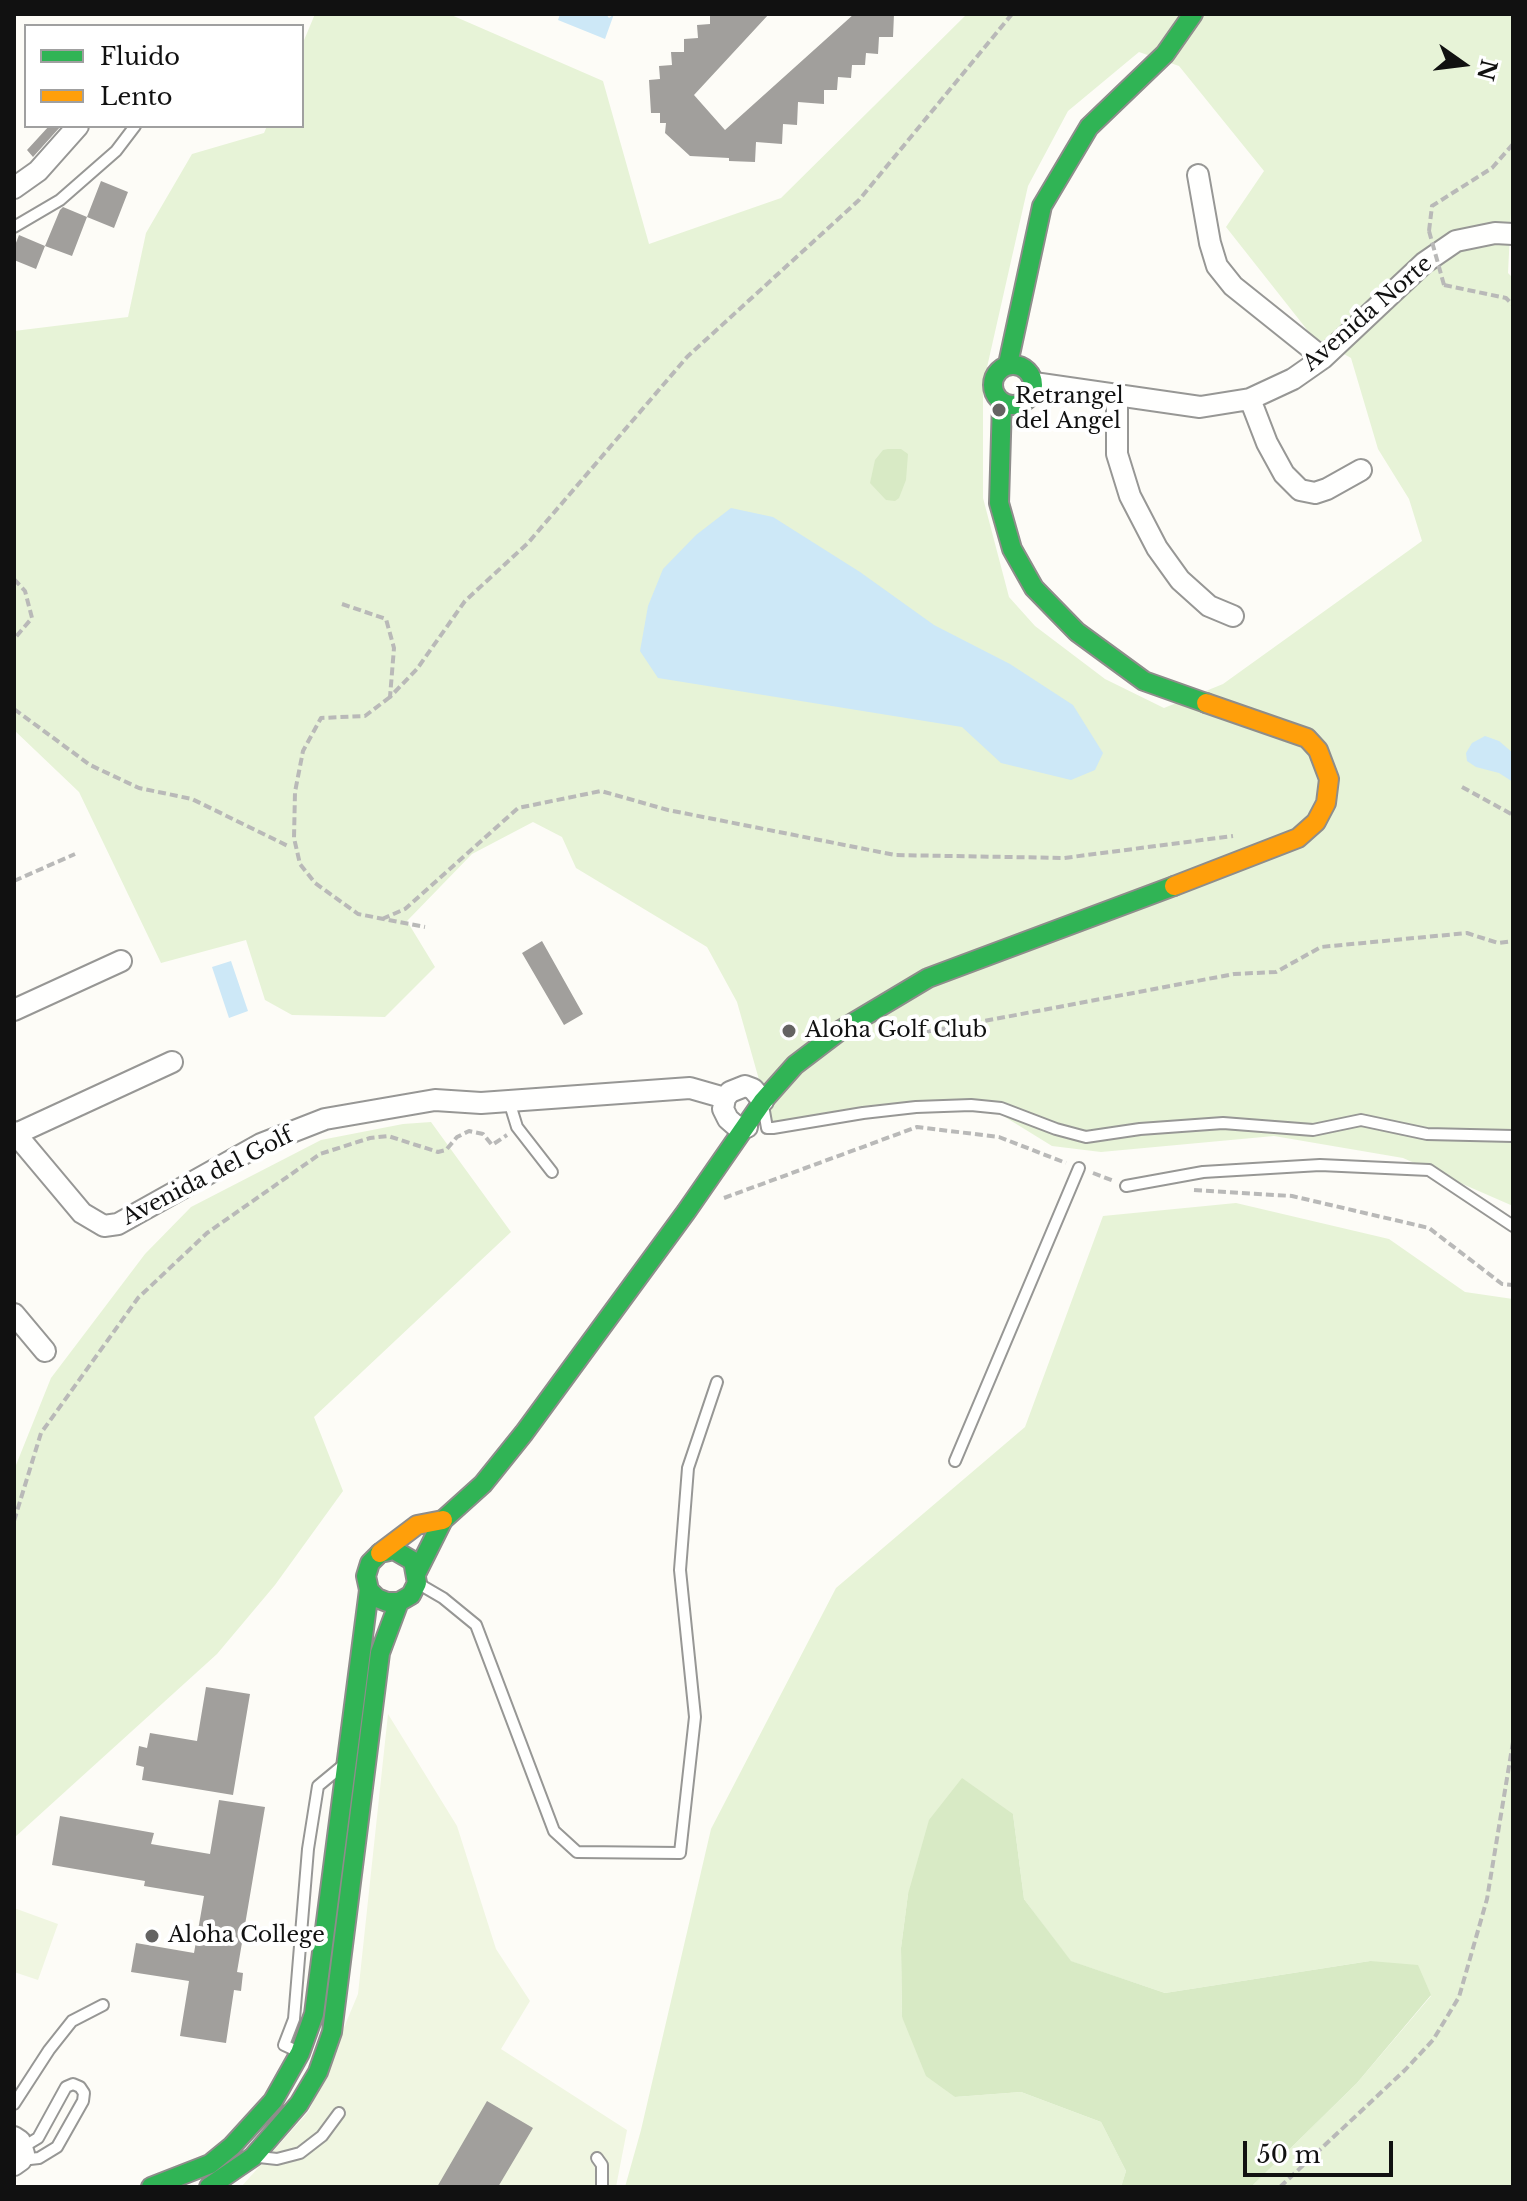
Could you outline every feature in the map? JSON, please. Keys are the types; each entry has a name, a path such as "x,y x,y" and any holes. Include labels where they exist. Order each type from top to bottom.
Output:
{"street":[{"path":"1008,364 1042,206 1089,127 1165,54 1193,14"},
{"path":"14,188 38,171 76,128"},
{"path":"1198,175 1217,266 1233,286 1323,358"},
{"name":"Avenida Norte","path":"1034,383 1200,407 1250,399 1293,379 1323,358 1424,263 1456,241 1495,233 1513,234"},
{"path":"1008,364 1026,368 1034,383 1028,400 1011,405 995,395 993,386 994,376 1008,364"},
{"path":"1117,395 1117,454 1130,496 1157,548 1180,580 1209,606 1233,616"},
{"path":"1250,399 1267,443 1284,474 1300,490 1315,493 1361,470"},
{"path":"369,1590 387,1602 399,1602 411,1595 443,1520 483,1484 524,1433 763,1101 795,1065 841,1030 928,978 1298,838 1316,822 1326,803 1329,779 1318,750 1307,738 1144,681 1077,632 1034,588 1012,549 999,503 1002,402"},
{"path":"14,1010 121,961"},
{"path":"15,1133 172,1062"},
{"path":"747,1127 736,1126 728,1119 723,1109 725,1098 730,1092 745,1086 759,1094 763,1101"},
{"name":"Avenida del Golf","path":"15,1133 82,1213 104,1226 118,1224 261,1144 325,1119 435,1100 481,1103 690,1088 725,1098"},
{"path":"14,1314 45,1351"},
{"path":"151,2187 210,2164 232,2146 273,2101 300,2053 314,2014 369,1590 366,1576 370,1563 380,1553 417,1525 443,1520"},
{"path":"380,1553 394,1550 404,1554 413,1561 417,1577"},
{"path":"209,2187 253,2157 299,2104 318,2072 332,2032 380,1653 399,1602"}],"lane":[{"path":"14,227 60,200 116,151 133,128"},
{"path":"509,1101 517,1127 552,1172"},
{"path":"763,1101 767,1128 876,1111 971,1105 1001,1108 1086,1137 1140,1129 1223,1123 1313,1130 1361,1120 1427,1134 1513,1136"},
{"path":"1126,1186 1203,1172 1320,1165 1429,1170 1513,1226"},
{"path":"955,1461 1079,1168"},
{"path":"417,1577 476,1625 554,1831 577,1852 680,1853 695,1717 680,1570 688,1468 717,1382"},
{"path":"300,2053 284,2045 294,2019 308,1849 318,1786 346,1763"},
{"path":"14,2104 72,2021 103,2005"},
{"path":"70,2085 80,2087 84,2093 83,2101 57,2147 39,2158 18,2152 38,2138 64,2090 70,2085"},
{"path":"253,2157 277,2159 300,2153 322,2136 339,2113"},
{"path":"597,2158 602,2165 602,2187"}],"path":[{"path":"425,927 358,914 315,883 300,864 294,838 295,792 303,751 321,718 365,716 390,697 417,669 465,601 528,543 687,357 859,200 1012,14"},
{"path":"1513,144 1492,168 1432,206 1429,231 1444,285 1506,298 1513,305"},
{"path":"14,579 25,591 32,618 14,639"},
{"path":"342,604 386,619 394,648 390,697"},
{"path":"14,709 90,765 139,788 192,799 290,847"},
{"path":"1462,787 1513,815"},
{"path":"382,919 405,909 518,808 601,791 668,810 895,855 1064,858 1244,835"},
{"path":"14,881 75,854"},
{"path":"841,1030 899,1037 1234,974 1276,972 1321,947 1467,933 1498,943 1513,941"},
{"path":"14,1521 41,1433 138,1298 207,1233 320,1154 370,1138 388,1136 438,1152 446,1150 457,1137 469,1131 483,1134 492,1145 517,1127"},
{"path":"686,1212 917,1127 999,1137 1126,1186"},
{"path":"1187,1190 1292,1196 1429,1228 1502,1284 1513,1285"},
{"path":"1280,2187 1405,2070 1433,2040 1459,1997 1487,1899 1513,1742"}],"green space":[{"path":"315,14 449,14 603,81 649,244 781,198 967,14 1513,14 1513,173 1508,273 1513,278 1513,1206 1403,1158 1274,1136 1101,1152 1052,1146 979,1101 865,1106 771,1122 737,1002 707,947 576,868 562,837 533,822 472,854 407,921 435,967 385,1017 292,1015 265,1000 246,940 161,963 79,792 14,730 14,331 128,317 146,233 192,154 264,133 266,128 304,128 304,40","holes":["1139,52 1179,66 1264,171 1226,227 1312,336 1351,358 1378,449 1409,499 1422,541 1223,684 1164,708 1105,679 1035,626 1009,597 983,498 983,385 1028,186 1068,111"]},
{"path":"901,449 908,454 906,480 895,501 886,500 870,483 875,460 883,450"},
{"path":"431,1122 511,1232 314,1417 343,1491 275,1585 217,1654 14,1838 14,1470 51,1378 145,1254 191,1207 321,1140 403,1124"},
{"path":"1236,1203 1389,1239 1465,1292 1513,1299 1513,2187 1251,2187 1357,2083 1431,1996 1370,1961 1165,1993 1070,1961 1024,1899 1013,1814 908,1894 901,1948 902,2017 955,2097 1021,2092 1101,2122 1126,2171 1121,2187 625,2187 711,1829 836,1588 1025,1427 1103,1216"},
{"path":"388,1714 457,1826 496,1949 530,2001 501,2049 627,2130 616,2187 241,2187 309,2111 358,1994"},
{"path":"962,1778 1013,1814 1024,1899 1071,1961 1165,1993 1370,1961 1418,1965 1431,1995 1357,2083 1251,2187 1121,2187 1126,2171 1101,2122 1021,2092 955,2097 926,2076 902,2017 901,1948 908,1894 929,1820"},
{"path":"14,1908 58,1924 38,1980 14,1972"}],"water":[{"path":"560,14 606,14 609,18 614,14 605,39 558,20"},
{"path":"731,508 773,517 860,572 934,625 1010,664 1073,705 1103,753 1095,770 1071,780 1001,763 962,727 658,678 640,651 648,606 663,569 696,535"},
{"path":"1485,736 1499,741 1513,753 1513,782 1467,761 1466,753 1472,743"},
{"path":"231,961 248,1011 229,1018 212,967"}],"building":[{"path":"710,14 769,14 694,95 725,130 854,14 894,14 893,37 879,37 878,54 866,53 865,65 852,65 851,78 838,77 837,90 824,90 824,104 798,102 797,125 783,124 782,144 756,142 755,162 729,161 729,158 690,156 665,133 666,123 660,123 660,113 651,113 649,80 660,79 659,66 672,65 671,52 684,52 684,39 698,38 697,25 710,24"},
{"path":"47,128 59,128 33,157 27,150"},
{"path":"101,181 128,192 114,228 87,217"},
{"path":"63,207 87,217 72,256 45,246"},
{"path":"19,235 45,246 36,269 14,260"},
{"path":"542,941 583,1014 564,1025 522,953"},
{"path":"206,1687 250,1694 233,1795 142,1780 144,1767 136,1765 139,1746 147,1748 150,1733 197,1741"},
{"path":"219,1800 265,1807 237,1972 243,1973 241,1991 234,1990 226,2043 180,2036 189,1981 131,1972 136,1943 194,1953 204,1896 144,1886 145,1881 52,1865 60,1816 154,1833 151,1844 210,1854"},
{"path":"487,2101 533,2128 498,2187 437,2187"}],"traffic: fast":[{"path":"1008,364 1042,206 1089,127 1165,54 1193,14"},
{"path":"1013,365 1027,371 1033,385 1027,399 1013,405 999,399 993,385 999,371 1013,365"},
{"path":"1002,402 999,503 1012,549 1034,588 1077,632 1144,681 1206,703"},
{"path":"417,1572 443,1520 483,1484 524,1433 763,1101 795,1065 841,1030 928,978 1174,886"},
{"path":"151,2187 210,2164 232,2146 273,2101 300,2053 314,2014 369,1590 366,1576 370,1563 380,1553 394,1550 413,1561 417,1583 411,1595 399,1602 387,1602 369,1590"},
{"path":"209,2187 253,2157 299,2104 318,2072 332,2032 380,1653 399,1602"}],"traffic: slow":[{"path":"1174,886 1298,838 1316,822 1326,803 1329,779 1318,750 1307,738 1206,703"},
{"path":"380,1553 417,1525 443,1520"}],"place":[{"name":"Retrangel del Angel","path":"999,410"},
{"name":"Aloha Golf Club","path":"789,1031"},
{"name":"Aloha College","path":"152,1936"}]}
